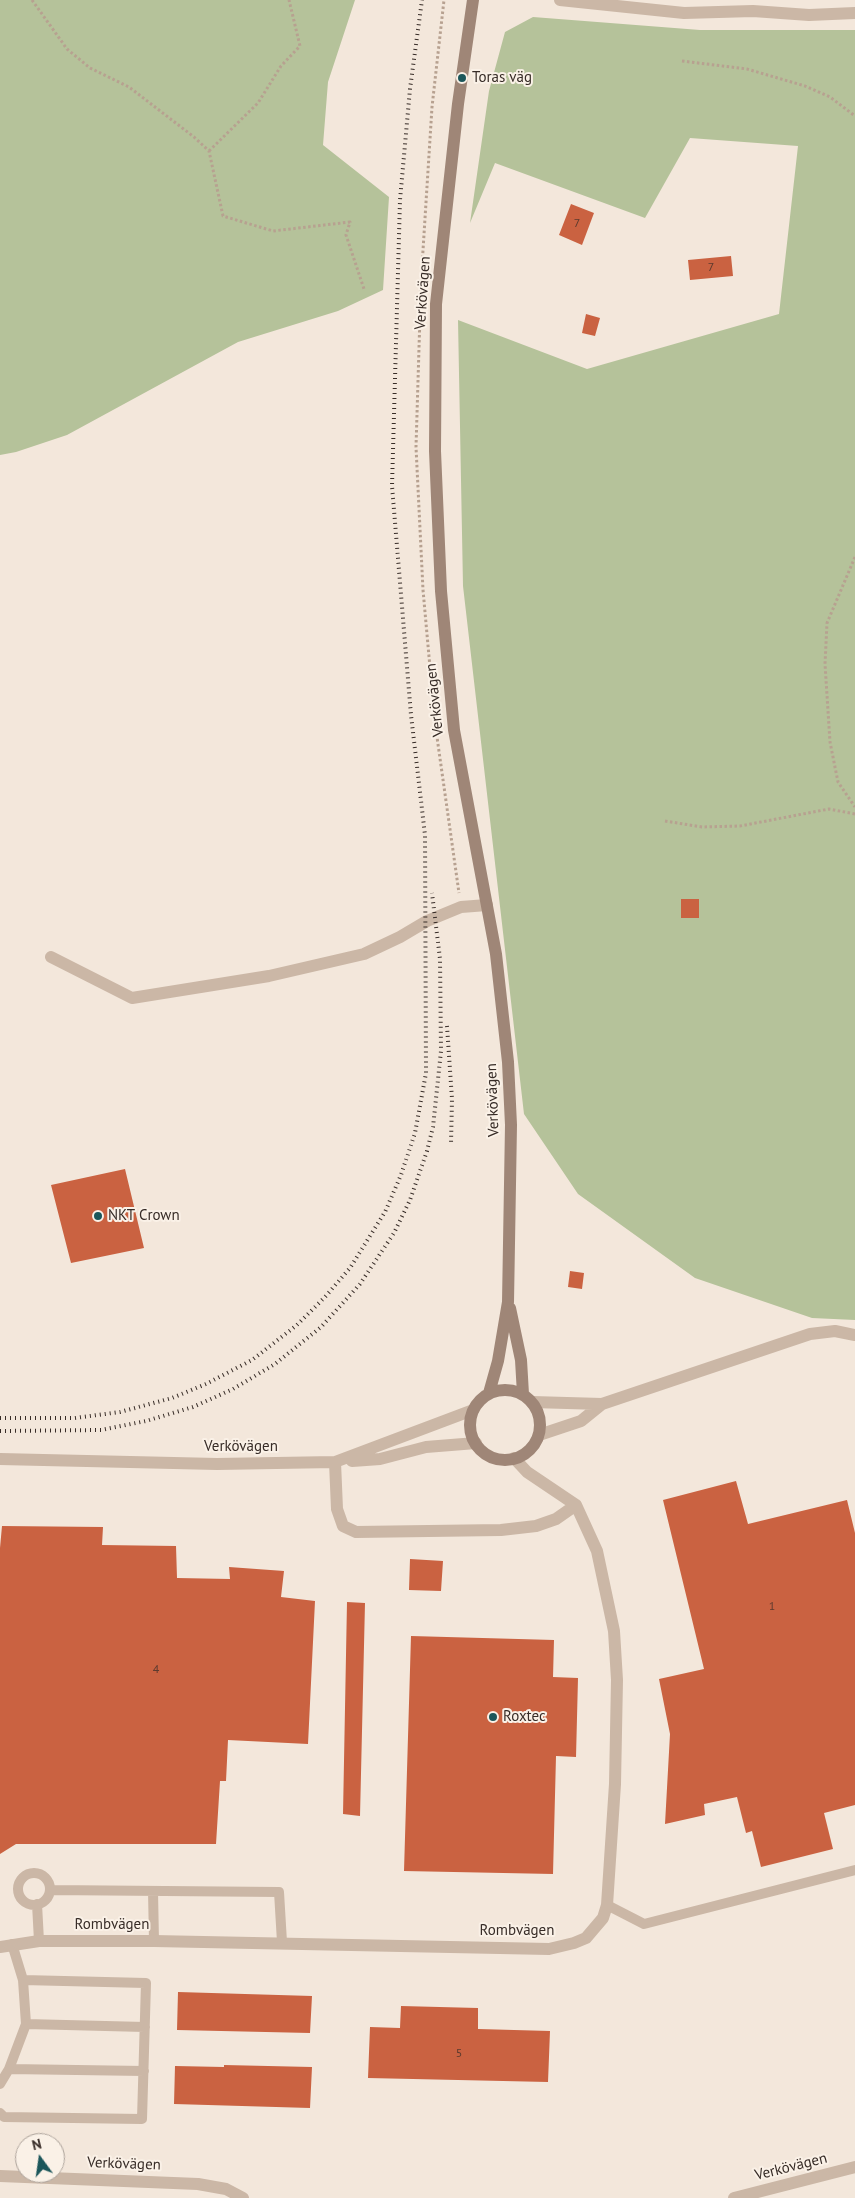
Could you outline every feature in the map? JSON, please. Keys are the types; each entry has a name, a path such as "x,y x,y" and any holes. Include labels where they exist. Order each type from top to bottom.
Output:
{"main road":[{"name":"Verkövägen","path":"472,0 436,304 435,451 441,591 454,730 496,954 508,1062 511,1125 508,1302 498,1361 489,1393 473,1410"},
{"path":"473,1410 470,1427 476,1443 492,1457 514,1458 530,1450 539,1435 540,1417 528,1398 508,1302"},
{"path":"489,1393 506,1389 528,1398"}],"street":[{"path":"560,0 684,13 754,6 809,15 855,13"},
{"path":"51,957 132,998 268,976 364,954 400,937 427,920 461,907 487,906"},
{"path":"539,1435 581,1420 602,1404 810,1334 835,1331 855,1334"},
{"path":"528,1398 602,1404"},
{"name":"Verkövägen","path":"0,1460 217,1464 335,1462 473,1410"},
{"path":"476,1443 426,1447 380,1459 335,1462 337,1509 342,1526 356,1532 501,1530 536,1526 556,1519 576,1505 527,1472 514,1458"},
{"name":"Rombvägen","path":"6,1945 39,1941 154,1941 282,1942 549,1949 586,1938 603,1918 607,1905 615,1775 616,1680 614,1631 597,1551 576,1505"},
{"name":"Verkövägen","path":"734,2198 855,2167"},
{"name":"Verkövägen","path":"0,2176 198,2184 226,2189 243,2198"}],"lane":[{"path":"607,1905 644,1924 855,1870"},
{"path":"32,1873 43,1875 50,1884 46,1900 37,1904 26,1902 19,1893 18,1887 24,1876 32,1873"},
{"path":"50,1890 279,1892 282,1942"},
{"path":"153,1891 154,1941"},
{"path":"37,1904 39,1941"},
{"path":"0,2084 9,2069 26,2024 23,1980 6,1945"},
{"path":"0,2113 4,2117 142,2118 146,1983 23,1980"},
{"path":"26,2024 145,2027"},
{"path":"9,2069 144,2071"}],"path":[{"path":"32,0 67,49 90,68 129,87 194,137 209,152 223,216 273,231 350,222 346,235 364,289"},
{"path":"209,152 258,103 281,66 300,46 290,0"},
{"path":"682,61 747,69 806,86 830,97 855,116"},
{"path":"855,557 827,623 825,664 830,742 838,782 855,807"},
{"path":"665,821 702,827 730,826 828,809 855,814"}],"green space":[{"path":"0,0 355,0 328,82 323,145 389,197 383,290 338,311 238,342 67,435 16,452 0,455"},
{"path":"533,17 700,30 855,30 855,1320 812,1318 695,1278 578,1194 524,1114 463,586 458,320 587,369 779,314 798,146 690,138 645,218 495,163 470,223 489,91 505,32"}],"building":[{"path":"571,204 594,213 582,245 559,235"},
{"path":"731,256 733,276 690,280 688,260"},
{"path":"586,314 600,318 595,336 582,333"},
{"path":"681,899 699,899 699,918 681,918"},
{"name":"NKT Crown","path":"125,1169 144,1248 71,1263 51,1185"},
{"path":"570,1271 584,1273 582,1289 568,1287"},
{"path":"736,1481 748,1524 847,1500 855,1533 855,1805 824,1813 833,1849 761,1867 752,1831 746,1833 737,1797 704,1804 705,1815 665,1824 670,1734 659,1679 704,1669 663,1500"},
{"path":"2,1526 103,1527 102,1545 176,1546 177,1578 230,1579 229,1567 284,1571 281,1597 315,1601 308,1744 228,1740 226,1781 220,1781 216,1844 16,1844 0,1854 0,1548"},
{"path":"410,1559 443,1561 441,1591 409,1590"},
{"path":"347,1602 365,1603 360,1816 343,1814"},
{"name":"Roxtec","path":"411,1636 554,1640 553,1677 578,1678 576,1757 556,1756 553,1874 404,1871"},
{"path":"178,1992 312,1996 310,2033 177,2030"},
{"path":"401,2006 478,2008 478,2029 550,2031 548,2082 368,2078 370,2027 400,2028"},
{"path":"224,2065 312,2067 310,2108 174,2104 175,2066 224,2067"}],"railway":[{"path":"0,1418 75,1418 120,1412 172,1398 206,1384 252,1360 297,1325 350,1268 385,1212 401,1175 415,1133 426,1073 425,835 411,715 392,486 400,200 410,89 422,0"},
{"path":"0,1431 101,1430 146,1421 193,1407 233,1389 275,1364 321,1327 360,1284 394,1233 410,1200 433,1127 441,1051 440,959 432,893"},
{"path":"447,1026 452,1099 451,1144"}],"place":[{"name":"Toras väg","path":"462,78"},
{"name":"NKT Crown","path":"98,1216"},
{"name":"Roxtec","path":"493,1717"}]}
